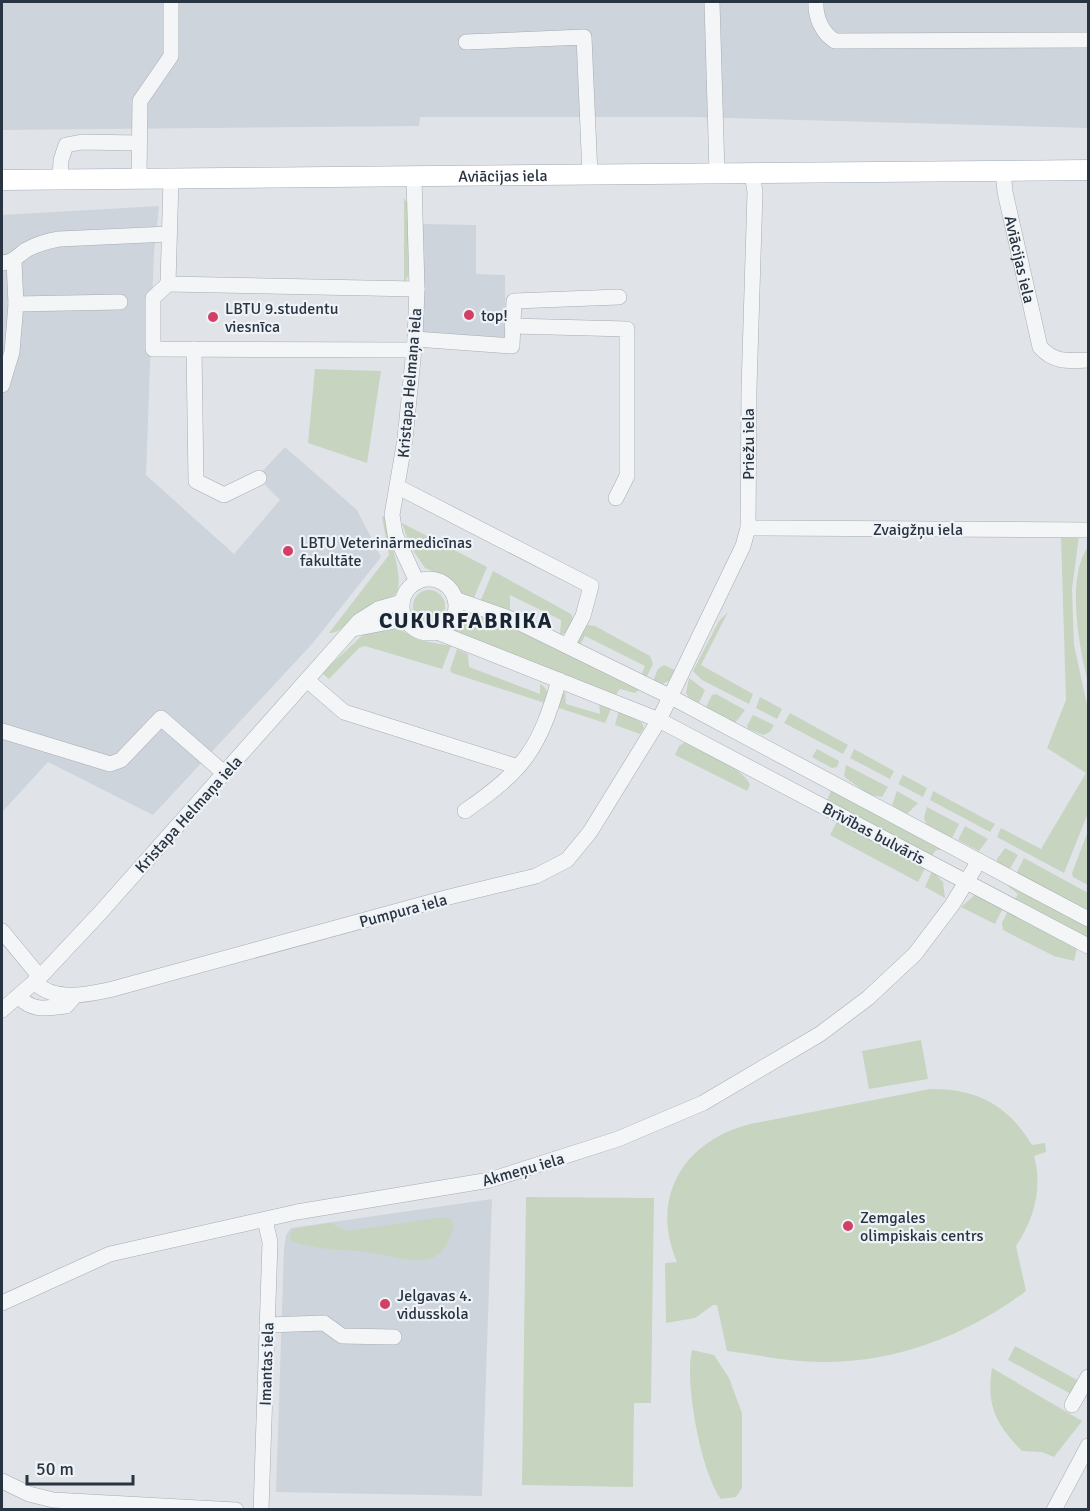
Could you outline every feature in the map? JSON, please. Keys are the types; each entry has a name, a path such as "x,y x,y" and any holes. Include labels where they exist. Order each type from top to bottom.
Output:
{"main road":[{"name":"Aviācijas iela","path":"2,180 1089,170"}],"street":[{"path":"139,179 140,101 171,56 171,2"},
{"path":"712,2 717,173"},
{"path":"816,2 825,35 835,41 1089,40"},
{"path":"466,42 584,37 590,175"},
{"path":"60,180 61,160 66,146 82,142 139,143"},
{"name":"Aviācijas iela","path":"1004,171 1005,192 1040,347 1048,357 1062,361 1089,360"},
{"name":"Priežu iela","path":"671,698 743,546 748,528 749,389 755,192 752,173"},
{"name":"Kristapa Helmaņa iela","path":"414,178 419,308 398,487 392,515 395,534 417,582"},
{"path":"168,284 171,179"},
{"path":"2,385 12,352 16,304 8,262 41,243 59,239 169,234"},
{"path":"417,289 168,284 153,298 153,349 414,345 512,346 514,301 619,297"},
{"path":"16,304 120,302"},
{"path":"512,326 627,329 627,476 616,498"},
{"path":"194,349 196,481 224,495 259,478"},
{"path":"398,487 591,586 583,616 567,646"},
{"name":"Zvaigžņu iela","path":"748,528 1089,530"},
{"name":"Brīvības bulvāris","path":"417,582 436,580 451,590 455,599 513,620 671,698 1089,919"},
{"path":"354,628 405,619 402,602 405,594 417,582"},
{"path":"437,632 453,619 456,609 455,599"},
{"name":"Kristapa Helmaņa iela","path":"19,997 37,980 366,615 402,602"},
{"name":"Brīvības bulvāris","path":"405,619 413,628 424,633 437,632 659,720 1089,946"},
{"path":"307,680 344,712 518,767"},
{"path":"465,811 504,783 533,751 551,709 559,680"},
{"path":"659,720 671,698"},
{"path":"2,731 110,764 122,760 161,718 224,773"},
{"name":"Pumpura iela","path":"19,997 31,1008 66,1006 73,998 471,891 536,876 567,860 590,832 659,720"},
{"name":"Akmeņu iela","path":"2,1303 110,1254 265,1220 490,1180 618,1139 703,1103 820,1034 868,998 915,954 967,882 979,861"},
{"path":"2,931 48,993 73,998"},
{"path":"2,1010 19,997"},
{"name":"Imantas iela","path":"261,1509 270,1242 265,1220"},
{"path":"267,1325 324,1323 342,1336 394,1337"},
{"path":"1072,1405 1089,1377"},
{"path":"1054,1509 1089,1446"},
{"path":"2,1481 29,1494 53,1500 236,1509"}],"shaded area":[{"path":"2,2 1088,2 1088,128 693,117 420,117 419,126 2,130"},
{"path":"159,206 154,253 146,475 234,554 280,500 257,477 285,447 357,510 381,557 312,644 153,815 48,762 2,812 2,215"},
{"path":"422,224 476,225 476,274 505,275 506,344 420,341"},
{"name":"Jelgavas 4. vidusskola","path":"492,1199 482,1496 276,1492 284,1248 286,1235 291,1228"}],"green space":[{"path":"404,198 408,204 408,276 404,284"},
{"path":"315,369 381,371 367,463 308,443"},
{"path":"385,515 398,575 397,592 383,603 356,615 340,630 329,633 389,555 382,517"},
{"path":"402,523 487,567 473,600 463,596 450,579 425,568 410,546"},
{"path":"1079,536 1072,589 1074,645 1088,709 1088,813 1064,873 997,837 1001,828 1041,849 1086,773 1047,748 1066,700 1061,537"},
{"path":"1088,547 1088,682 1078,632 1076,594 1081,560"},
{"path":"493,571 571,614 573,619 567,632 560,635 561,620 510,595 510,611 480,602"},
{"path":"429,590 440,595 445,606 440,617 429,622 418,617 413,606 418,595"},
{"path":"464,607 513,628 639,690 635,693 620,689 615,696 450,633 457,626"},
{"path":"728,612 701,665 753,694 749,704 702,680 693,671 719,621"},
{"path":"595,626 650,656 653,664 646,678 641,676 645,666 585,636 580,645 577,641 584,627"},
{"path":"396,627 419,640 451,646 442,669 365,646 359,648 329,679 322,673 366,632"},
{"path":"457,649 468,654 469,667 540,694 540,684 548,695 548,704 452,673 450,670"},
{"path":"664,665 677,671 674,678 663,684 653,681 658,669"},
{"path":"689,678 705,690 699,703 689,698 686,693"},
{"path":"565,691 566,704 600,714 599,702 612,707 605,723 556,707"},
{"path":"716,694 745,710 735,723 706,707 712,695"},
{"path":"760,697 782,709 777,719 756,708"},
{"path":"619,710 642,723 644,728 640,734 615,725"},
{"path":"790,713 848,745 843,754 784,723"},
{"path":"753,715 774,725 770,732 763,735 748,729 747,726"},
{"path":"685,742 740,772 750,785 747,791 675,755 679,746"},
{"path":"817,749 839,761 837,767 832,768 812,757"},
{"path":"854,749 894,771 890,779 850,758"},
{"path":"846,765 888,787 882,797 870,795 847,779 844,776"},
{"path":"903,775 927,788 923,797 898,784"},
{"path":"832,789 944,850 936,850 931,857 827,800"},
{"path":"897,791 918,803 907,814 892,805"},
{"path":"933,791 995,824 990,832 930,800"},
{"path":"927,807 959,824 952,838 926,824 924,817"},
{"path":"837,821 925,868 918,882 830,835"},
{"path":"965,826 988,839 979,851 958,840"},
{"path":"1088,831 1088,885 1073,877 1072,873"},
{"path":"1005,848 1018,855 1008,872 997,864 997,859"},
{"path":"1024,858 1088,893 1088,912 1015,876"},
{"path":"932,871 943,882 945,898 925,887"},
{"path":"1010,883 1088,925 1088,941 1014,901 1018,894 1008,886"},
{"path":"977,893 1004,906 995,924 961,907"},
{"path":"1009,909 1016,912 1019,918 1077,948 1074,961 1054,956 1003,930 1002,923"},
{"path":"921,1040 928,1079 869,1089 862,1051"},
{"name":"Zemgales olimpiskais centrs","path":"930,1089 962,1092 989,1102 1012,1119 1032,1145 1045,1143 1046,1152 1034,1156 1038,1180 1035,1203 1028,1225 1016,1246 1026,1291 975,1324 948,1337 890,1355 861,1360 800,1361 727,1351 717,1305 713,1305 695,1318 666,1323 665,1263 677,1262 669,1238 667,1215 670,1194 678,1175 691,1158 707,1144 727,1132 750,1124"},
{"path":"526,1197 654,1198 651,1403 634,1403 633,1487 522,1485"},
{"path":"444,1217 451,1219 454,1227 441,1252 427,1259 412,1260 374,1253 312,1247 291,1241 289,1237 293,1229 330,1223 348,1231"},
{"path":"1015,1346 1079,1381 1071,1394 1008,1360"},
{"path":"692,1350 714,1355 729,1378 742,1413 742,1488 736,1497 721,1499 707,1469 701,1449 690,1383"},
{"path":"992,1368 1082,1421 1054,1457 1042,1452 1022,1451 1006,1432 992,1404 990,1381"}],"place":[{"name":"top!","path":"469,315"},
{"name":"LBTU 9.studentu viesnīca","path":"213,317"},
{"name":"LBTU Veterinārmedicīnas fakultāte","path":"288,551"},
{"name":"Zemgales olimpiskais centrs","path":"848,1226"},
{"name":"Jelgavas 4. vidusskola","path":"385,1304"}],"district":[{"name":"CUKURFABRIKA","path":"466,620"}]}
